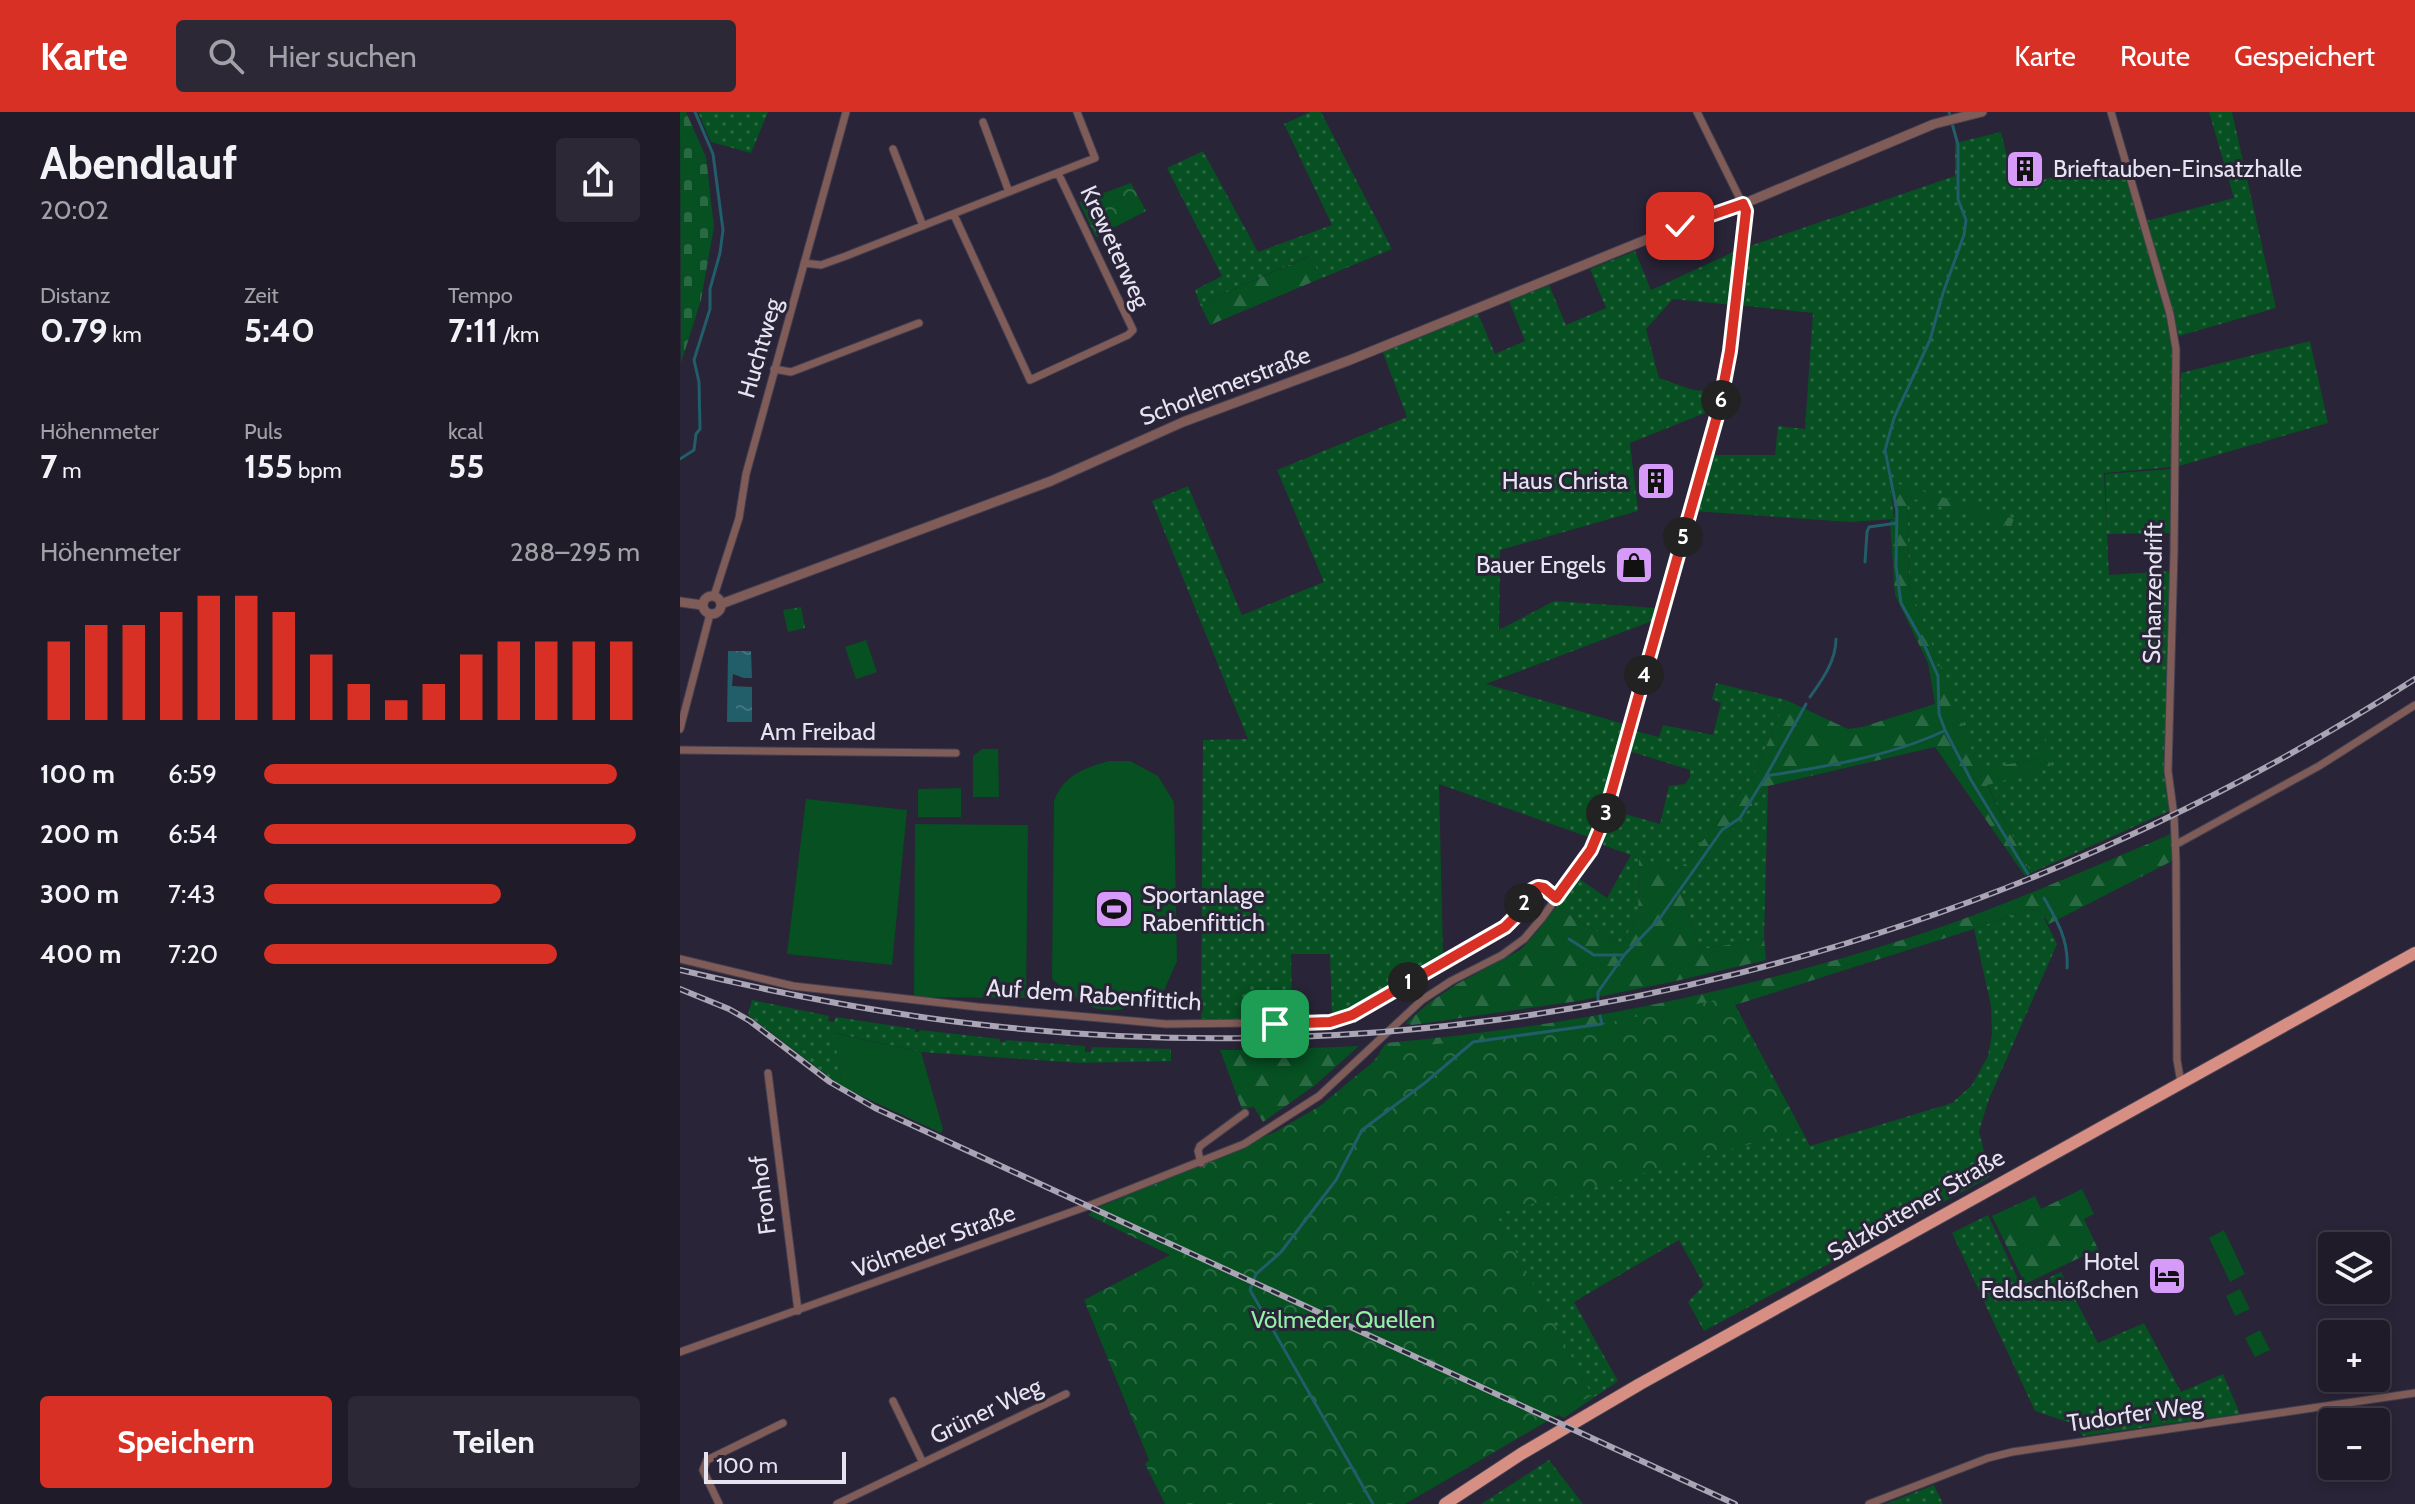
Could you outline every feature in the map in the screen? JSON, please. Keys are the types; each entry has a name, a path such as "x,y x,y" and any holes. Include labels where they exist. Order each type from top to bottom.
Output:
{"main road":[{"name":"Salzkottener Straße","path":"1445,1504 1521,1454 1640,1384 2415,953"}],"street":[{"name":"Huchtweg","path":"714,596 739,518 746,474 846,112"},
{"path":"804,263 821,265 1095,158 1077,112"},
{"name":"Völmeder Straße","path":"680,1352 1201,1163 1244,1144 1319,1096 1422,1000 1502,955 1524,939 1591,850 1604,819 1719,409 1730,351 1746,211 1697,112"},
{"name":"Schorlemerstraße","path":"721,604 1051,481 1183,422 1350,360 1680,226 1743,204 1934,124 1982,112"},
{"name":"Schanzendrift","path":"2111,112 2175,340 2174,552 2168,771 2175,845 2177,1060 2181,1083"},
{"path":"983,122 1009,192"},
{"path":"893,149 923,226"},
{"name":"Kreweterweg","path":"954,215 1030,380 1133,330 1058,173"},
{"path":"774,369 791,372 919,323"},
{"path":"714,596 721,604 718,612 710,614 705,612 702,605 706,598 714,596"},
{"path":"680,602 702,605"},
{"path":"680,729 710,614"},
{"path":"2175,845 2319,766 2415,705"},
{"name":"Am Freibad","path":"680,750 956,753"},
{"name":"Auf dem Rabenfittich","path":"680,959 793,986 993,1009 1166,1024 1330,1022 1352,1015 1505,927 1519,913 1532,890 1544,888 1556,898"},
{"name":"Fronhof","path":"768,1073 798,1311"},
{"path":"1201,1163 1200,1146 1245,1113"},
{"name":"Tudorfer Weg","path":"1869,1504 1988,1458 2012,1452 2415,1393"},
{"name":"Grüner Weg","path":"837,1504 1066,1394"},
{"name":"Grüner Weg","path":"893,1401 923,1463"},
{"path":"719,1504 703,1470 707,1460 783,1423"}],"green space":[{"path":"680,112 686,112 706,157 714,227 701,300 681,363"},
{"path":"698,112 768,112 751,153 711,142"},
{"path":"1310,112 1321,112 1392,249 1322,278 1309,256 1200,304 1195,290 1222,276 1167,168 1203,151 1258,252 1332,225 1284,124"},
{"path":"2209,112 2232,112 2276,308 2179,336 2146,221 2234,198"},
{"path":"2001,132 2014,186 2123,162 2168,314 2173,342 2172,467 2104,473 2107,533 2105,474 2172,469 2172,533 2107,534 2109,575 2171,571 2166,768 2169,811 2031,873 1987,784 2051,768 2038,715 2038,759 1979,770 1909,584 1907,496 2011,527 1890,482 1894,519 1850,522 1693,511 1710,455 1775,455 1778,426 1805,429 1813,313 1737,305 1744,248 1955,176 1955,143"},
{"path":"1131,183 1146,211 1096,237 1079,202"},
{"path":"1738,250 1732,305 1673,299 1646,329 1659,378 1693,390 1720,392 1715,409 1630,443 1638,511 1500,550 1499,630 1554,601 1656,608 1652,621 1486,684 1624,724 1591,838 1439,784 1443,956 1340,1015 1332,1015 1330,954 1291,954 1292,1017 1201,1021 1203,740 1248,739 1152,501 1188,486 1242,615 1324,582 1277,470 1407,417 1382,350 1477,311 1495,354 1525,341 1509,301 1549,285 1566,325 1606,308 1590,269 1635,251 1651,290"},
{"path":"1310,256 1322,278 1210,325 1200,304"},
{"path":"2310,341 2328,423 2179,466 2181,373"},
{"path":"1889,481 2014,519 2011,527 1907,497 1909,584 1979,769 2038,759 2038,709 2051,768 1987,785 2031,873 2025,876 1935,747 1768,786 1681,892 1700,950 1764,938 1766,960 1578,1001 1412,1025 1406,1023 1457,984 1520,950 1556,907 1620,945 1638,917 1639,857 1679,871 1754,775 1786,700 1848,729 1935,704 1928,663 1895,595 1890,521 1894,519 1895,511"},
{"path":"801,607 805,628 788,632 783,610"},
{"path":"866,640 877,672 856,679 845,647"},
{"path":"1716,683 1786,700 1754,775 1679,871 1639,858 1638,917 1620,945 1556,907 1578,878 1607,898 1631,855 1603,845 1611,810 1660,824 1669,786 1685,784 1690,777 1690,770 1629,751 1635,731 1659,737 1663,725 1713,735 1721,703 1712,699"},
{"path":"982,749 998,749 999,797 973,797 973,756"},
{"name":"Sportanlage Rabenfittich","path":"1109,761 1130,761 1158,776 1174,802 1177,961 1163,993 1116,1010 1093,1007 1052,979 1054,801 1069,779"},
{"path":"1768,786 1764,938 1700,950 1681,892"},
{"path":"961,788 961,817 918,817 918,789"},
{"path":"806,799 907,810 892,965 787,954"},
{"path":"915,824 1028,825 1026,998 914,997"},
{"path":"2171,834 2172,861 2049,924 2041,912 2028,909 1735,1005 1472,1047 1473,1365 1571,1413 1564,1418 1461,1368 1462,1049 1379,1053 1386,1043 1577,1019 1766,979 1960,920"},
{"path":"2028,909 2041,912 2057,944 1989,1099 1979,1131 1990,1177 1704,1331 1688,1302 1704,1285 1679,1240 1574,1302 1618,1381 1571,1413 1473,1365 1372,1128 1601,1027 1735,1005 1810,1146 1952,1103 1972,1085 1988,1056 1992,1034 1991,1006 1974,929"},
{"name":"Völmeder Quellen","path":"1725,998 1801,1130 1496,1214 1592,1395 1405,1504 1165,1504 1145,1464 1149,1460 1084,1300 1170,1255 1088,1215 1095,1209 1275,1132 1320,1106 1373,1062 1383,1049 1512,1037 1606,1023"},
{"path":"752,1000 829,1016 828,1021 834,1022 836,1017 915,1029 915,1032 920,1030 1000,1039 1000,1042 1085,1046 1085,1052 1091,1052 1092,1047 1171,1049 1171,1061 1080,1063 921,1052 835,1033 842,1087 748,1015"},
{"path":"834,1033 921,1052 943,1129 941,1133 842,1087"},
{"path":"1359,1046 1314,1086 1263,1122 1254,1107 1242,1109 1220,1050 1261,1052"},
{"path":"2082,1189 2094,1214 2084,1219 2098,1249 2025,1284 1992,1216 2035,1196 2041,1209"},
{"path":"1988,1215 2023,1290 2061,1272 2098,1343 2144,1323 2181,1392 2223,1374 2240,1414 2083,1436 2074,1424 2035,1411 1952,1233"},
{"path":"2224,1230 2245,1274 2230,1282 2209,1238"},
{"path":"2240,1289 2250,1309 2235,1316 2226,1296"},
{"path":"2260,1330 2270,1350 2255,1357 2245,1338"},
{"path":"1549,1460 1583,1504 1481,1504"},
{"path":"1934,1485 1943,1504 1885,1504"}],"water":[{"path":"728,651 751,651 752,678 733,674 732,686 752,687 752,722 727,722"}],"waterway":[{"path":"680,459 694,450 696,434 700,429 699,382 694,360 710,309 710,289 723,230 713,154 695,112"},
{"path":"1949,112 1958,145 1958,199 1966,220 1930,340 1894,418 1885,450 1897,511 1896,566 1901,603 1938,676 1939,714 1945,730 1971,780 2028,874"},
{"path":"1865,562 1869,527 1897,523"},
{"path":"1810,697 1831,663 1836,639"},
{"path":"1766,776 1806,704"},
{"path":"1598,1000 1598,992 1625,954 1660,918 1722,830 1740,818 1766,776 1880,754 1944,731"},
{"path":"2044,898 2064,940 2067,968"},
{"path":"1569,939 1594,955 1624,955"},
{"path":"1373,1504 1250,1290 1256,1274 1281,1252 1336,1180 1362,1130 1473,1042 1602,1024 1600,1016"}],"railway":[{"path":"680,970 840,1004 921,1017 1002,1027 1189,1038 1374,1032 1557,1011 1738,973 1915,921 2087,854 2254,773 2415,679"},
{"path":"680,989 750,1021 830,1082 875,1108 1735,1504"}],"place":[{"name":"Brieftauben-Einsatzhalle","path":"2025,169"},
{"name":"Haus Christa","path":"1656,481"},
{"name":"Bauer Engels","path":"1634,565"},
{"name":"Sportanlage Rabenfittich","path":"1114,909"},
{"name":"Hotel Feldschlößchen","path":"2167,1276"}],"route":[{"path":"1275,1024 1330,1022 1352,1015 1505,927 1519,913 1532,890 1544,888 1556,898 1591,850 1604,819 1719,409 1730,351 1746,211 1743,204 1680,226"}]}
